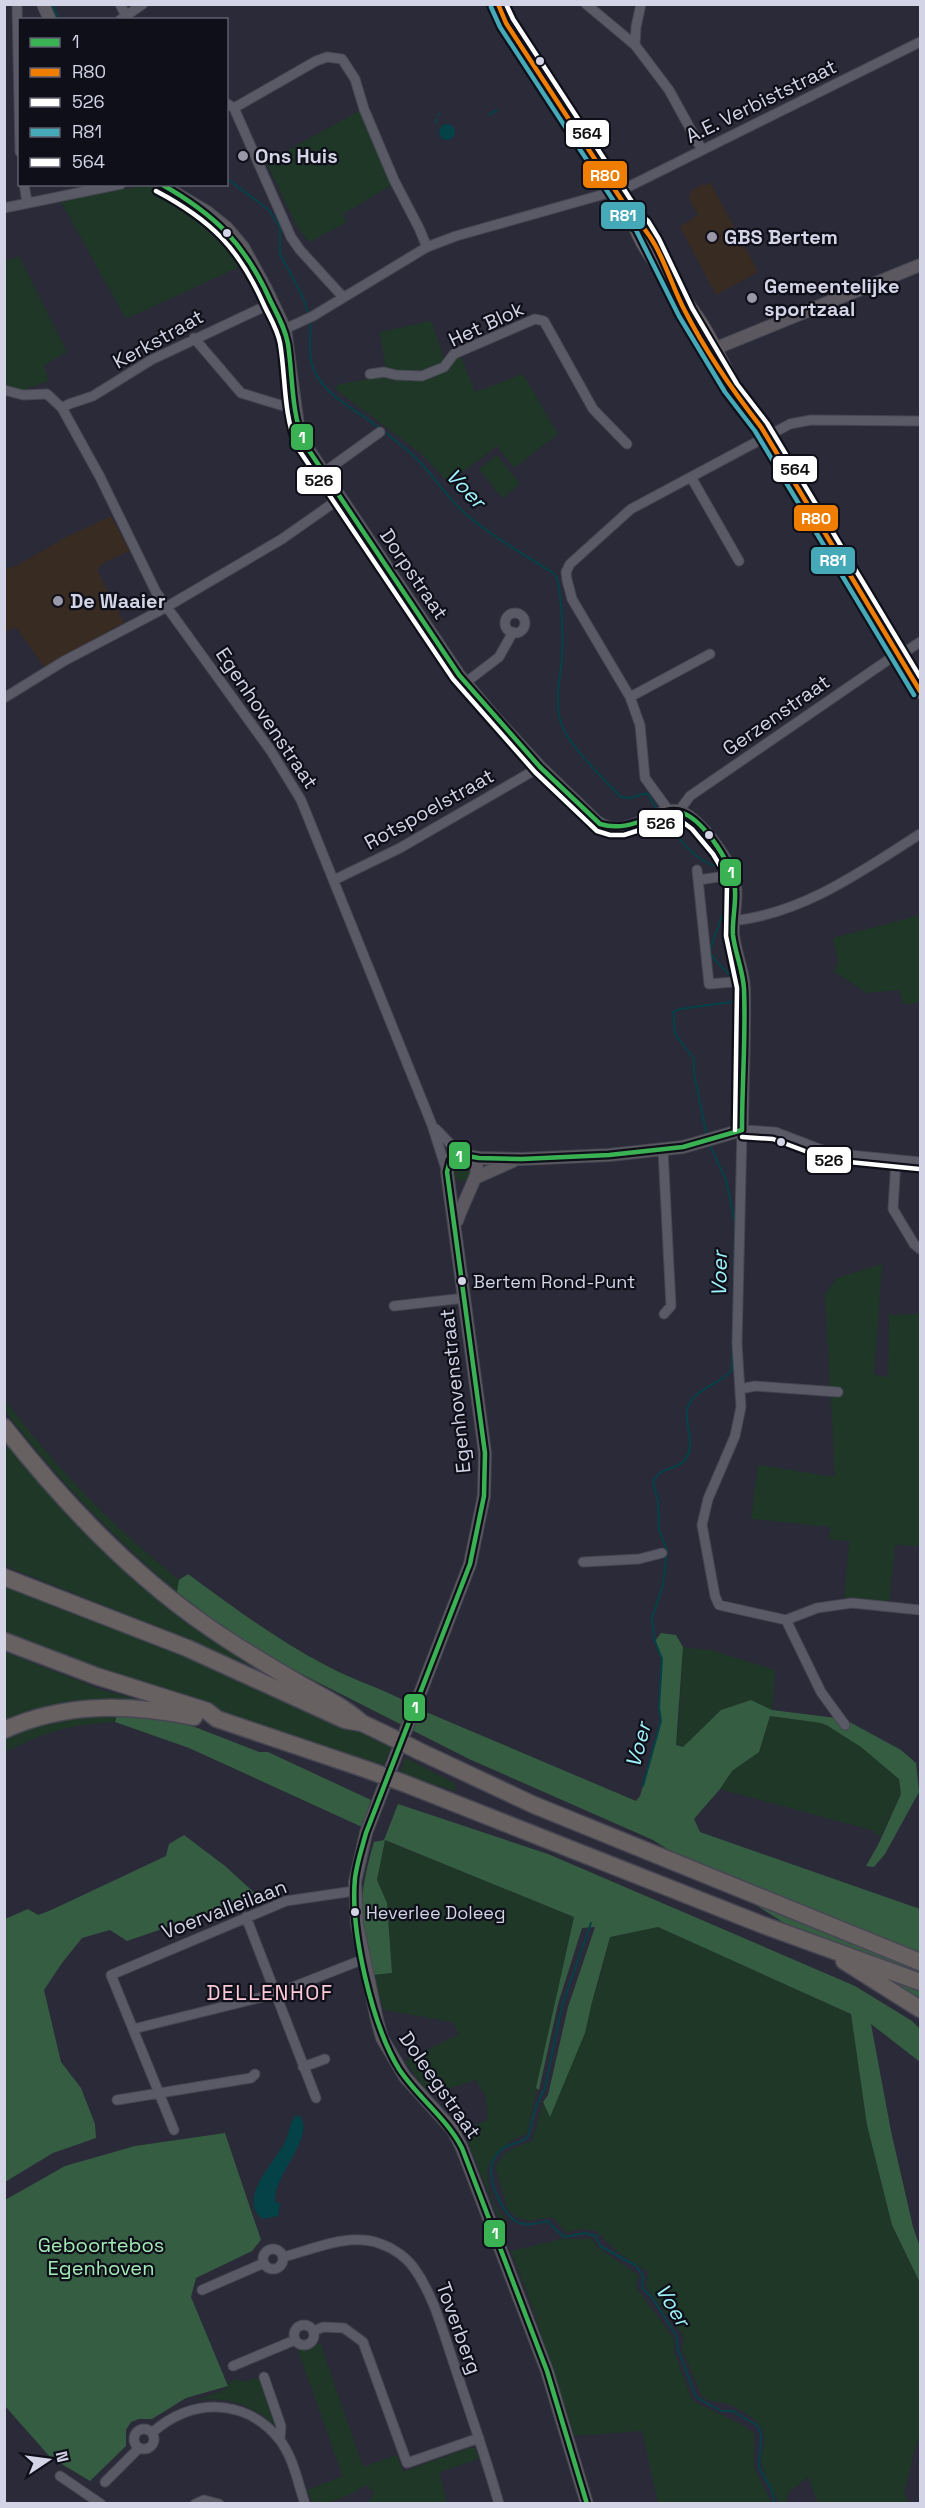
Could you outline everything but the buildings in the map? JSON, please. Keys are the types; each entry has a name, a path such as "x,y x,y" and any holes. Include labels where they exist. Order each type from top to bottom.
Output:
{"highway":[{"path":"4,1427 78,1513 116,1551 166,1594 221,1636 348,1710 362,1723"},
{"path":"4,1577 187,1648 345,1720 362,1723 534,1805 921,1962"},
{"path":"4,1641 96,1676 207,1711 217,1719"},
{"path":"4,1730 60,1712 111,1706 161,1710 204,1719 217,1719 406,1784 823,1947 921,1982"},
{"path":"823,1947 921,2009"}],"main road":[{"path":"498,4 506,23 617,191 634,219 638,233 673,285 685,312 713,350 737,393 767,436 921,691"},
{"path":"504,4 525,39 536,68"}],"street":[{"path":"17,4 18,53"},
{"path":"120,4 122,18 143,4"},
{"path":"586,4 635,45 669,90 702,150"},
{"path":"635,45 641,4"},
{"name":"A.E. Verbiststraat","path":"285,329 309,318 427,247 456,236 617,191 921,42"},
{"path":"343,297 291,237 230,105 316,61 327,57 342,59 355,79 364,109 387,165 427,247"},
{"path":"24,186 27,202"},
{"path":"4,208 111,186"},
{"name":"Dorpstraat","path":"163,186 207,212 232,234 253,264 285,329 295,408 302,440 339,499 465,683 540,767 592,818 610,828 623,828 674,811"},
{"path":"713,350 921,266"},
{"name":"Kerkstraat","path":"62,408 93,396 151,360 194,338 272,303"},
{"name":"Het Blok","path":"370,374 384,372 422,376 444,367 454,354 535,319 544,321 593,409 627,444"},
{"path":"194,338 241,393 287,408 295,408"},
{"path":"4,390 23,395 47,394 62,408"},
{"name":"Egenhovenstraat","path":"62,408 100,477 156,592 271,751 295,790 334,880 432,1125 448,1175 485,1453 484,1496 470,1564 423,1684"},
{"path":"921,422 804,421 790,424 632,509 576,558 566,572 578,610 630,697 640,725 645,778 674,811 698,823 726,861 735,892 735,949 744,987 737,1344 741,1407 735,1436 708,1499 702,1524 715,1596 719,1605 786,1620 817,1608 852,1603 921,1610"},
{"path":"323,472 380,432"},
{"path":"691,477 739,561"},
{"path":"4,698 64,661 166,607 282,539 339,499"},
{"path":"465,683 499,657 513,632"},
{"name":"Gerzenstraat","path":"674,811 690,796 888,660 921,642"},
{"path":"630,697 710,654"},
{"name":"Rotspoelstraat","path":"334,880 400,848 540,767"},
{"path":"734,921 752,919 824,894 921,834"},
{"path":"697,870 709,984 733,982"},
{"path":"698,880 731,875"},
{"name":"Egenhovenstraat","path":"432,1125 449,1144 466,1156"},
{"path":"522,1159 506,1163 474,1180 459,1185 448,1175 450,1160 466,1156 522,1159 663,1150 742,1130 769,1130 830,1153 921,1162"},
{"path":"663,1150 671,1306 664,1314"},
{"path":"466,1156 477,1168 474,1180"},
{"path":"896,1160 893,1209 915,1244 921,1249"},
{"name":"Egenhovenstraat","path":"456,1228 460,1209 474,1180"},
{"path":"394,1306 465,1298"},
{"path":"740,1389 755,1386 838,1392"},
{"path":"583,1562 639,1560 662,1553"},
{"path":"786,1620 820,1692 845,1725"},
{"name":"Doleegstraat","path":"423,1684 366,1833 358,1861 354,1891 376,2020 387,2048 405,2077 453,2130 466,2155 550,2380 587,2504"},
{"name":"Voervalleilaan","path":"133,2029 111,1975 286,1901 354,1891"},
{"path":"246,1917 316,2098"},
{"path":"174,2130 133,2029 275,1994 364,1959"},
{"path":"303,2067 325,2058"},
{"path":"117,2100 251,2078 255,2074"},
{"name":"Toverberg","path":"283,2257 333,2243 358,2240 381,2244 401,2255 412,2266 430,2297 479,2438 499,2504"},
{"name":"Toverberg","path":"269,2249 279,2250 283,2257 281,2265 275,2269 268,2268 264,2263 263,2256 269,2249"},
{"name":"Toverberg","path":"202,2290 264,2263"},
{"path":"306,2325 314,2331 314,2339 309,2344 302,2345 295,2340 294,2333 300,2326 306,2325"},
{"path":"314,2331 323,2327 344,2328 363,2342 407,2463 479,2438"},
{"path":"233,2366 295,2340"},
{"path":"264,2377 281,2426 280,2439"},
{"path":"152,2433 182,2412 194,2409 218,2406 245,2412 258,2419 280,2439 288,2452 301,2502"},
{"path":"139,2448 135,2439 137,2433 144,2430 152,2433"},
{"path":"139,2448 145,2449 152,2446 154,2439 152,2433"},
{"path":"105,2482 139,2448"},
{"path":"60,2476 101,2504"},
{"path":"195,2504 204,2500 219,2504"}],"shaded area":[{"path":"361,110 392,185 343,214 347,222 309,242 298,228 266,162"},
{"path":"444,124 450,124 455,132 453,138 444,140 439,135 439,129"},
{"name":"GBS Bertem","path":"710,182 758,272 716,295 680,227 698,215 689,198 691,191"},
{"path":"150,186 215,228 236,251 243,265 126,319 60,200"},
{"path":"19,256 67,352 44,365 48,381 21,391 5,386 4,262"},
{"path":"431,321 446,364 459,352 475,392 523,374 558,434 514,468 497,446 456,477 453,488 423,455 334,388 339,384 387,376 380,332"},
{"path":"497,455 520,484 502,498 479,469"},
{"name":"De Waaier","path":"111,516 130,551 105,562 97,570 124,623 44,667 16,627 5,632 5,569 16,566 66,537"},
{"path":"920,915 920,1003 903,1004 899,990 867,993 834,972 838,962 833,938"},
{"path":"462,1161 469,1164 472,1171 469,1178 462,1181 455,1178 452,1171 455,1164"},
{"path":"882,1264 874,1375 888,1377 889,1315 919,1314 920,1308 920,1546 895,1545 889,1603 844,1602 849,1541 829,1539 831,1527 751,1519 758,1465 835,1477 825,1294 837,1278"},
{"path":"4,1399 44,1449 86,1495 130,1538 179,1580 177,1592 108,1528 65,1484 5,1411"},
{"path":"4,1436 60,1500 267,1673 191,1640 5,1566"},
{"path":"4,1584 219,1667 392,1747 383,1765 144,1686 5,1635"},
{"path":"683,1647 710,1650 775,1670 772,1710 751,1700 721,1710 683,1747 676,1744"},
{"path":"5,1652 105,1691 149,1702 5,1724"},
{"path":"117,1715 115,1722 84,1725 58,1731 5,1752 5,1738 34,1727 73,1719"},
{"path":"770,1716 821,1723 863,1748 899,1779 901,1794 881,1836 875,1834 875,1831 720,1789 732,1771 759,1752"},
{"path":"406,1758 456,1784 455,1791 399,1773"},
{"path":"384,1840 574,1917 527,2134 503,2147 487,2169 492,2198 499,2211 508,2220 501,2224 464,2132 488,2119 486,2097 476,2080 429,2095 405,2061 459,2034 453,2022 384,2010 372,1975 392,1973 387,1903 377,1880"},
{"path":"658,1927 851,2014 867,2125 892,2225 920,2283 920,2438 916,2444 904,2494 909,2503 818,2503 808,2477 789,2492 786,2503 778,2503 761,2463 765,2439 760,2426 751,2417 733,2406 702,2397 682,2349 684,2337 646,2287 648,2272 619,2253 596,2231 583,2229 567,2232 563,2239 592,2239 597,2247 638,2275 636,2287 674,2339 674,2351 691,2397 696,2403 737,2422 754,2433 754,2467 772,2503 658,2503 642,2431 573,2436 533,2308 511,2251 562,2239 566,2232 552,2217 529,2221 512,2217 514,2215 508,2210 495,2167 510,2150 532,2141 543,2102 550,2116 598,1983 610,1937"},
{"path":"300,2116 303,2125 302,2135 276,2192 275,2202 280,2203 278,2216 263,2219 256,2211 253,2202 255,2192 284,2144 294,2117"},
{"path":"320,2343 363,2467 397,2455 403,2472 469,2448 475,2448 479,2459 439,2472 447,2503 368,2503 374,2492 366,2485 341,2498 313,2503 307,2490 343,2476 298,2351"},
{"path":"260,2377 278,2428 259,2413 239,2404 217,2399 193,2401 224,2390 232,2380 247,2381"}],"green space":[{"path":"188,1574 273,1634 327,1666 419,1709 636,1801 640,1796 661,1721 659,1707 662,1659 655,1641 661,1633 676,1635 683,1647 676,1745 683,1747 721,1710 751,1700 772,1710 844,1719 901,1750 916,1763 919,1792 885,1854 874,1867 866,1866 901,1794 899,1779 861,1747 821,1723 770,1716 759,1752 732,1771 694,1819 700,1832 920,1909 920,2009 653,1840 469,1759 270,1658 227,1630 177,1592 179,1580"},
{"path":"117,1715 160,1718 195,1727 259,1752 268,1752 371,1800 362,1827 189,1748 115,1722"},
{"path":"398,1804 548,1854 855,1986 912,2021 920,2029 920,2062 871,2024 891,2131 913,2227 920,2247 920,2283 892,2225 867,2125 851,2014 658,1927 610,1937 585,2033 550,2117 543,2102 548,2095 568,2007 595,1927 582,1928 558,2004 539,2090 536,2088 574,1917 385,1840 377,1880 387,1903 392,1973 372,1975 362,1921 363,1888 374,1842 384,1840"},
{"path":"184,1835 225,1866 258,1896 127,1941 110,1930 82,1938 44,1990 61,2062 81,2088 95,2124 96,2138 53,2153 5,2182 5,1919 28,1909 38,1915 49,1911 166,1856 169,1844"},
{"name":"Geboortebos Egenhoven","path":"225,2133 261,2240 252,2251 196,2278 191,2297 228,2386 186,2398 152,2419 139,2419 131,2422 126,2430 126,2446 90,2481 50,2457 5,2406 5,2200 65,2166 135,2146"}],"waterway":[{"name":"Voer","path":"52,4 58,18"},
{"path":"489,115 497,110"},
{"name":"Voer","path":"228,179 269,210 280,227 280,254 302,295 309,315"},
{"name":"Voer","path":"310,320 311,361 316,374 326,388 415,457 450,499 476,522 553,573 557,578 562,617 562,657 558,700 562,726 580,753 621,797 630,798 647,793 656,808"},
{"name":"Voer","path":"666,819 695,855 722,869 724,875"},
{"name":"Voer","path":"707,1137 694,1073 694,1059 675,1034 673,1012 731,1002 737,994 735,981 713,957 710,950 727,901 725,880"},
{"name":"Voer","path":"643,1786 661,1721 659,1707 662,1659 655,1641 652,1618 663,1585 667,1550 659,1530 658,1502 653,1481 660,1473 680,1464 688,1455 690,1440 687,1412 692,1400 732,1370 735,1223 726,1180 710,1145"},
{"name":"Voer","path":"591,1923 562,2006 545,2088 536,2106 528,2137 506,2146 494,2159 491,2174 496,2194 507,2213 520,2223 547,2221 564,2237 585,2233 596,2236 600,2246 635,2265 644,2277 643,2289 651,2296 676,2335 678,2349 696,2397 721,2411 733,2411 758,2426 761,2434 759,2468 771,2488 775,2504"}],"transit line":[{"name":"R80","path":"498,4 506,23 634,219 650,237 693,326 730,385 761,427 920,691"},
{"name":"564","path":"506,4 513,19 640,214 648,221 692,308 737,384 767,423 920,677"},
{"name":"R81","path":"491,7 500,27 628,223 636,230 679,316 725,392 755,431 914,695"},
{"name":"1","path":"164,186 198,207 213,220 227,233 251,263 285,333 295,407 304,443 459,675 540,767 600,824 624,826 665,812 683,813 700,825 724,857 730,869 735,890 733,935 744,989 742,1130"},
{"name":"526","path":"156,191 193,213 208,225 244,267 279,338 289,421 297,447 453,679 535,772 597,831 610,835 624,835 674,819 680,820 692,829 713,854 723,871 727,884 726,936 737,988 735,1130"},
{"name":"1","path":"587,2504 547,2371 462,2148 448,2127 399,2069 380,2028 360,1950 354,1899 355,1878 366,1833 470,1564 484,1496 485,1453 447,1172 450,1160 461,1155 479,1158 522,1159 609,1155 683,1147 742,1130"},
{"name":"526","path":"742,1137 773,1139 829,1160 919,1169"}],"place":[{"name":"Ons Huis","path":"243,156"},
{"name":"GBS Bertem","path":"712,237"},
{"name":"Gemeentelijke sportzaal","path":"752,298"},
{"name":"De Waaier","path":"58,601"},
{"name":"Bertem Rond-Punt","path":"462,1281"},
{"name":"Heverlee Doleeg","path":"355,1912"}],"district":[{"name":"DELLENHOF","path":"270,1992"}]}
